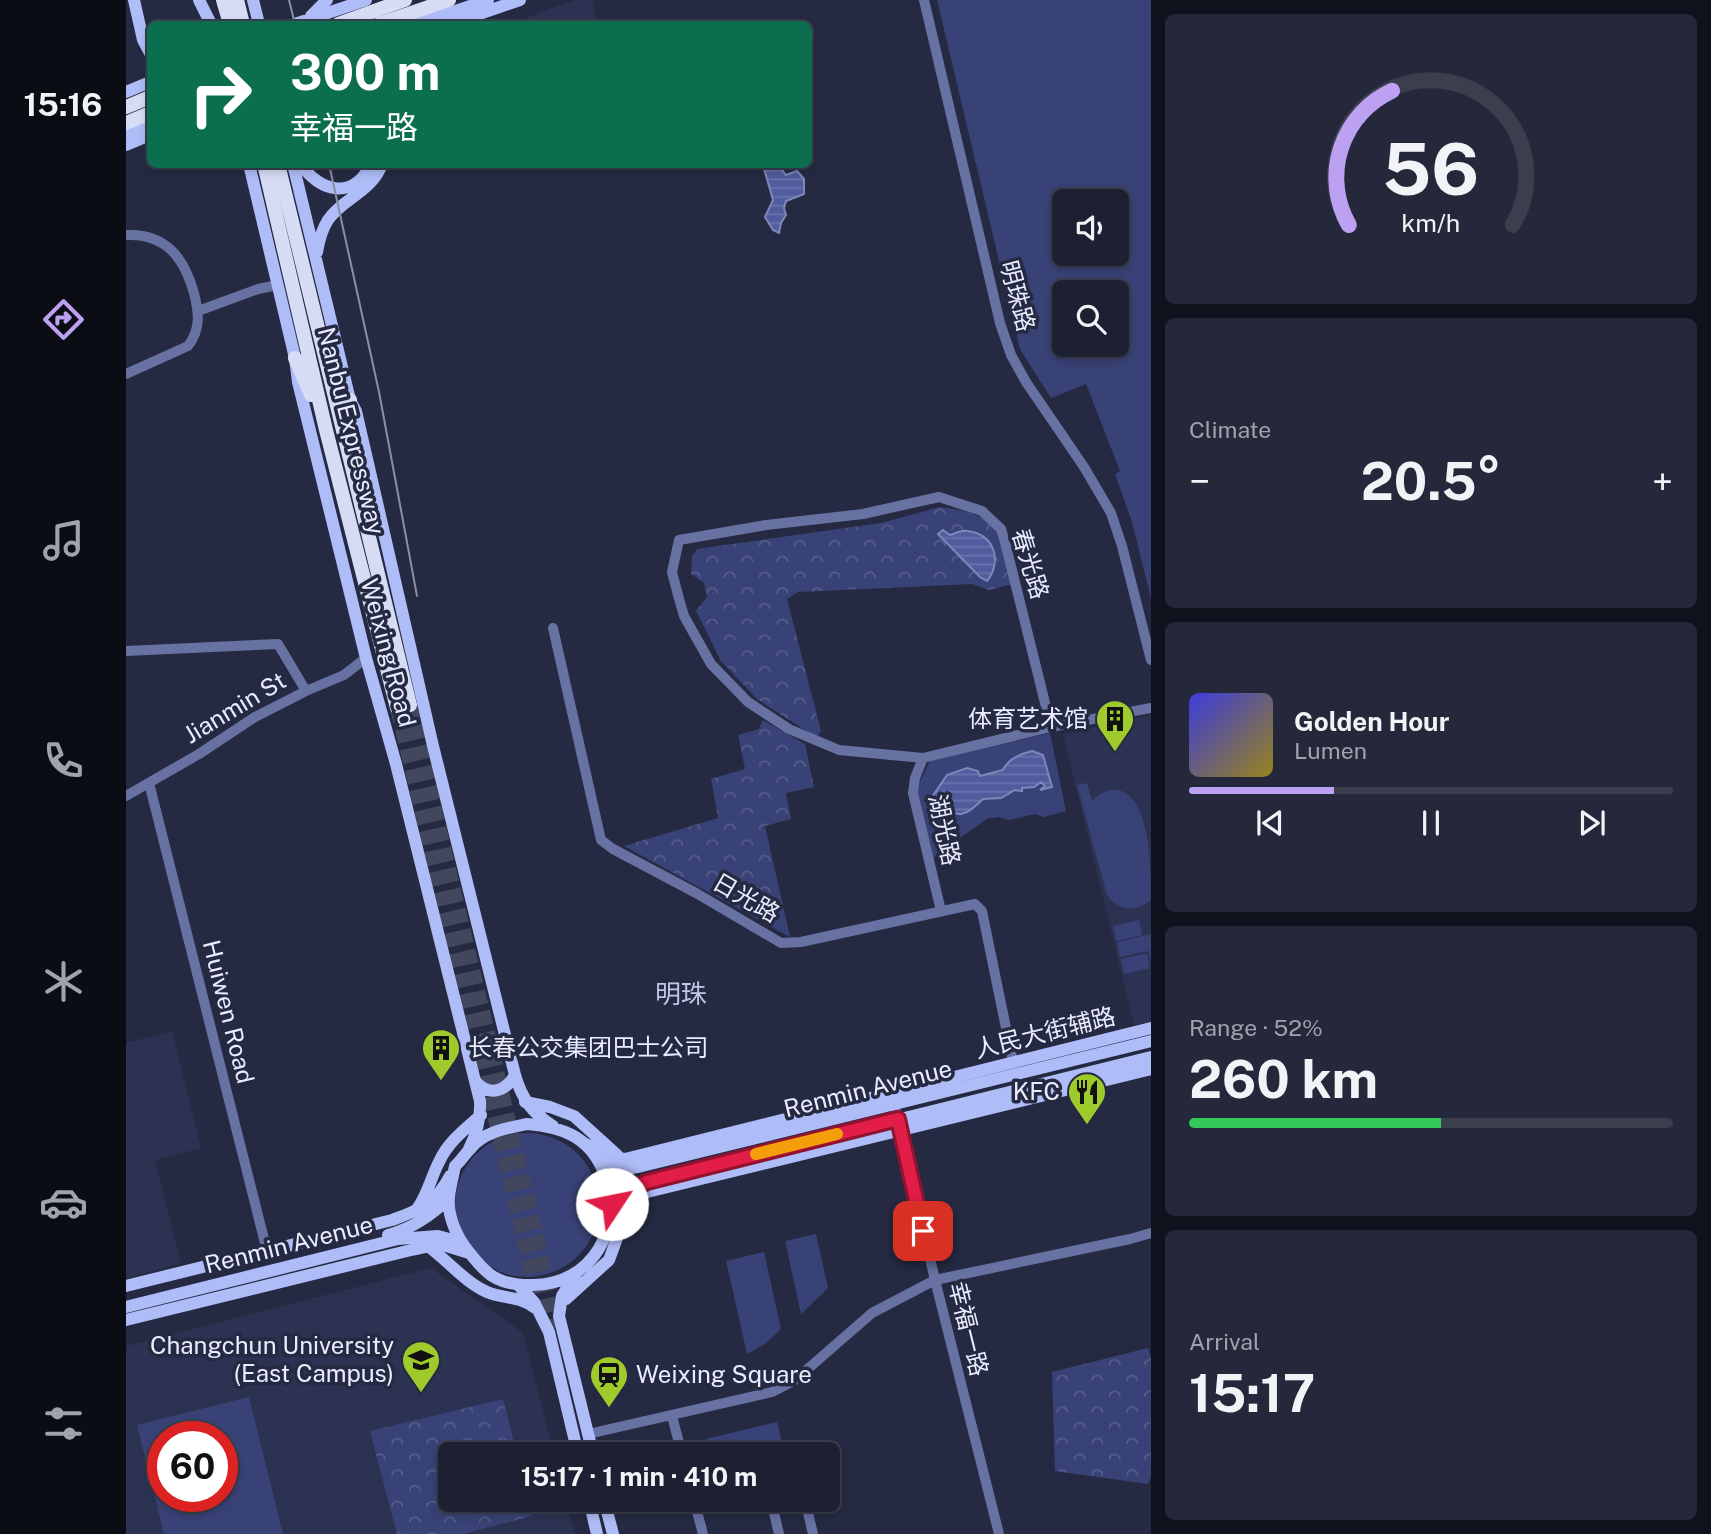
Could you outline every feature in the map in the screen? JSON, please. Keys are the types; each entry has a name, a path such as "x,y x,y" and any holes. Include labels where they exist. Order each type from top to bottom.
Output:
{"highway":[{"path":"223,0 229,21"},
{"path":"237,0 242,21"},
{"path":"346,21 405,0"},
{"path":"388,21 449,0"},
{"path":"126,107 147,98"},
{"path":"126,123 147,114"},
{"name":"Nanbu Expressway","path":"265,168 326,430 403,706 346,443 279,168"},
{"path":"295,358 326,430"},
{"path":"346,443 350,400"}],"main road":[{"path":"134,0 139,27 147,46"},
{"path":"199,0 211,21"},
{"path":"209,0 212,21"},
{"path":"253,0 258,21"},
{"path":"302,21 323,7 327,0"},
{"path":"303,21 366,0"},
{"path":"426,21 488,0"},
{"path":"459,21 520,0"},
{"path":"126,92 147,83"},
{"path":"126,133 147,123"},
{"path":"126,145 147,136"},
{"path":"242,168 253,188"},
{"name":"Weixing Road","path":"250,168 295,358 298,382 366,658 400,776 476,1082 481,1115 478,1133 469,1149"},
{"name":"Weixing Road","path":"294,168 350,400 356,411 433,746 515,1075 525,1102 531,1110 553,1126"},
{"path":"303,168 310,178 334,189 345,188 357,182 368,168"},
{"path":"316,256 328,220 367,187 381,168"},
{"name":"人民大街辅路","path":"619,1158 625,1159 893,1098 1013,1062 1151,1028"},
{"name":"Renmin Avenue","path":"597,1157 627,1169 638,1167 893,1098 1151,1041"},
{"name":"Renmin Avenue","path":"616,1209 632,1189 647,1182 899,1125 1151,1057"},
{"path":"899,1125 1151,1069"},
{"path":"476,1082 491,1092 505,1088 515,1075"},
{"path":"525,1102 574,1116 619,1158"},
{"path":"416,1211 430,1187 439,1161 458,1134 481,1115"},
{"path":"126,1286 392,1220 416,1211 440,1194 455,1166 466,1157 469,1149 484,1137 501,1129 527,1124 553,1126 612,1157 619,1158"},
{"path":"559,1307 574,1290 609,1260 623,1222 597,1157 584,1143"},
{"path":"455,1166 449,1198 453,1224 466,1248 487,1273 503,1281 541,1286 560,1281 577,1272 592,1259 603,1242 616,1209"},
{"name":"Renmin Avenue","path":"126,1299 396,1233 432,1215 449,1198"},
{"name":"Renmin Avenue","path":"126,1307 398,1239 438,1236 466,1248"},
{"path":"126,1320 429,1247 447,1245 466,1248"},
{"path":"429,1247 488,1293 515,1298 531,1304 538,1311"},
{"path":"577,1272 562,1296 559,1307 590,1442"},
{"path":"518,1285 534,1302 549,1332 575,1442"},
{"path":"592,1512 597,1534"},
{"path":"607,1512 613,1534"}],"street":[{"name":"明珠路","path":"924,0 1000,323 1011,355 1111,513 1151,660"},
{"path":"126,234 151,238 177,256 188,273 198,311 196,330 188,345 126,374"},
{"path":"198,311 258,289 278,285"},
{"name":"春光路","path":"923,758 839,750 789,729 748,702 711,664 684,615 673,572 679,540 863,514 939,497 982,511 1000,529 1005,542 1051,727"},
{"name":"日光路","path":"553,628 601,840 781,943 801,942 975,904 982,911 1013,1062"},
{"path":"126,651 278,644 306,691"},
{"name":"Jianmin St","path":"126,796 255,716 344,675 366,658"},
{"path":"923,758 1151,706"},
{"name":"湖光路","path":"923,758 915,778 913,793 941,911"},
{"name":"Huiwen Road","path":"149,783 267,1251"},
{"name":"幸福一路","path":"893,1098 934,1280 999,1534"},
{"path":"588,1434 772,1392 795,1380 872,1313 934,1280 1151,1233"},
{"path":"672,1416 679,1442"},
{"path":"697,1512 703,1534"},
{"path":"774,1512 779,1534"},
{"path":"808,1512 813,1534"}],"shaded area":[{"path":"575,0 592,0 596,21 517,21"},
{"path":"764,168 780,168 786,175 797,171 804,179 804,194 786,201 786,215 779,233 773,230 765,217 773,200"},
{"path":"943,530 950,535 963,531 976,533 989,542 995,557 992,573 987,581 938,534"},
{"path":"1151,715 1151,1021 1134,1025 1063,734"},
{"path":"1032,751 1043,755 1052,787 1040,790 1045,786 1041,782 1034,787 1022,788 1022,791 1015,790 1001,798 983,799 962,814 937,806 933,811 928,808 947,775 967,768 978,771 980,776 1003,770 1015,758"},
{"path":"172,1031 201,1148 155,1160 181,1264 126,1278 126,1043"},
{"name":"Changchun University (East Campus)","path":"431,1268 523,1333 551,1442 438,1442 438,1512 569,1512 575,1534 126,1534 126,1346"}],"green space":[{"path":"937,0 1151,0 1151,598 1132,522 1115,474 1120,471 1086,384 1051,398 1020,349"},
{"path":"940,507 981,517 994,528 1003,546 1013,584 989,590 972,584 798,592 787,599 821,731 817,738 757,699 721,661 696,611 707,597 704,583 691,574 692,556 697,549 881,523"},
{"path":"763,720 805,744 814,787 786,793 791,819 765,826 790,937 624,846 718,818 711,779 745,769 738,735 759,729"},
{"path":"1050,733 1066,811 1044,817 1035,814 1009,820 999,817 987,819 957,840 952,845 951,852 933,857 918,795 920,781 930,761"},
{"path":"1087,783 1092,801 1113,790 1131,797 1144,822 1151,899 1140,907 1122,907 1107,895 1077,785"},
{"path":"1139,920 1142,935 1116,941 1113,926"},
{"path":"1151,934 1151,963 1148,951 1120,957 1117,942"},
{"path":"1147,953 1150,968 1124,974 1121,959"},
{"path":"527,1133 555,1138 578,1154 594,1177 599,1205 594,1233 578,1256 555,1272 527,1277 499,1272 476,1256 460,1233 455,1205 460,1177 476,1154 499,1138"},
{"path":"816,1234 828,1288 801,1314 785,1241"},
{"path":"764,1252 781,1329 765,1344 747,1354 726,1261"},
{"path":"1148,1348 1151,1358 1151,1476 1148,1484 1055,1471 1052,1372"},
{"path":"249,1397 283,1534 164,1534 159,1512 238,1512 238,1421 153,1421"},
{"path":"503,1399 514,1442 438,1442 438,1512 531,1512 532,1516 462,1534 397,1534 370,1431"},
{"path":"147,1422 147,1465 137,1425"},
{"path":"777,1422 782,1442 707,1442 706,1439"}],"tunnel":[{"path":"410,705 558,1327"},
{"path":"397,708 542,1316"}],"tram line":[{"path":"289,0 294,21"},
{"path":"330,168 379,392 417,596"}],"slow traffic":[{"path":"756,1154 837,1134"}],"place":[{"name":"体育艺术馆","path":"1115,753"},
{"name":"长春公交集团巴士公司","path":"441,1082"},
{"name":"KFC","path":"1087,1126"},
{"name":"Changchun University (East Campus)","path":"421,1394"},
{"name":"Weixing Square","path":"609,1409"}],"district":[{"name":"明珠","path":"681,994"}],"route":[{"path":"612,1204 647,1182 898,1119 923,1231"}]}
